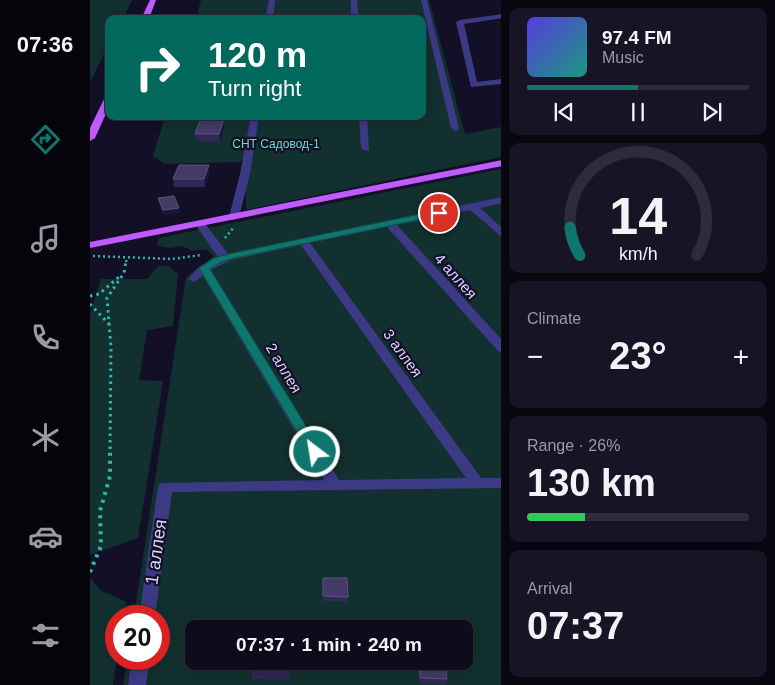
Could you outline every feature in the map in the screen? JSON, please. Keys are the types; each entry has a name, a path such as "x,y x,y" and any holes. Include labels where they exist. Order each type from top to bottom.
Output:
{"main road":[{"path":"147,15 153,0"},
{"path":"90,138 105,106"},
{"path":"90,245 501,163"}],"street":[{"path":"270,15 272,0"},
{"path":"354,0 355,15"},
{"path":"424,0 455,128"},
{"path":"501,16 460,22 474,85 501,81"},
{"path":"234,217 245,174 253,120"},
{"path":"363,120 366,148"},
{"path":"194,279 222,253 303,241 501,200"},
{"path":"472,206 501,234"},
{"path":"200,224 222,253"},
{"name":"4 аллея","path":"389,224 501,348"},
{"name":"3 аллея","path":"303,241 476,483"},
{"name":"2 аллея","path":"204,268 335,485"},
{"path":"335,485 501,483"},
{"name":"1 аллея","path":"149,605 165,487 335,485"},
{"path":"137,685 139,670"}],"path":[{"path":"90,256 172,259 222,253 233,228 248,214"},
{"path":"90,572 101,546 100,511 110,476 110,347 107,298 124,274 127,257"},
{"path":"90,296 99,294 124,274"},
{"path":"90,304 109,324"}],"green space":[{"path":"90,0 132,0 125,15 105,15 105,53 90,82"},
{"name":"СНТ Садовод-1","path":"201,0 429,0 465,134 501,127 501,157 246,210 245,155 241,162 165,164 153,156 164,120 426,120 426,15 197,15"},
{"path":"501,169 501,685 123,685 125,670 170,670 170,605 136,605 186,277 214,256 206,249 192,251 182,246 170,248 157,246 158,238"},
{"path":"158,266 169,266 178,274 173,326 147,330 139,380 163,381 138,538 90,555 90,314 101,279 147,279"},
{"path":"90,577 100,590 127,602 127,605 105,605 105,670 115,670 113,685 90,685"}],"building":[{"path":"200,120 224,120 219,134 195,134"},
{"path":"179,165 209,165 204,179 173,179"},
{"path":"174,196 179,208 163,210 158,198"},
{"path":"323,578 347,578 348,597 323,596"},
{"path":"420,670 446,670 447,679 420,678"}],"route":[{"path":"315,452 204,268 218,260 233,256 439,213"}]}
